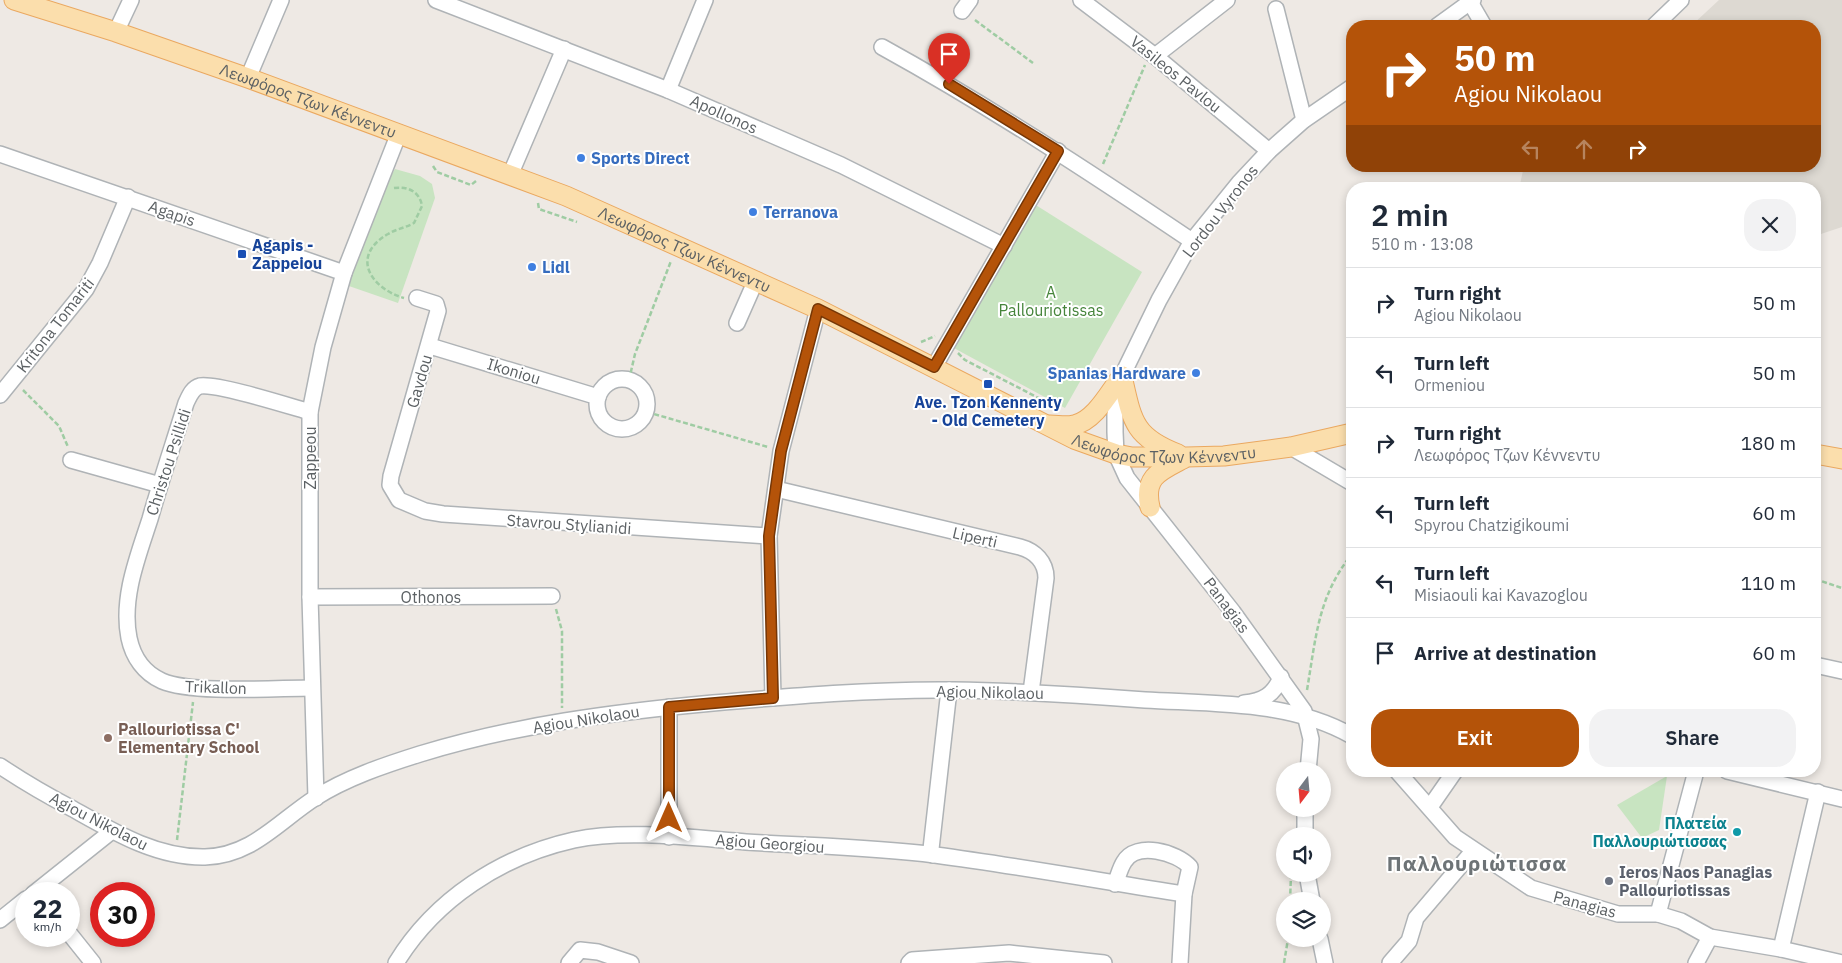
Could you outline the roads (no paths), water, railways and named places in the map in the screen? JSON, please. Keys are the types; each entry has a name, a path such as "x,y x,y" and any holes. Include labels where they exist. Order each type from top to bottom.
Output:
{"main road":[{"name":"Λεωφόρος Τζων Κέννεντυ","path":"25,2 248,78 511,173 621,219 756,280 818,309 1074,439 1116,454 1132,457 1224,456 1291,447 1346,434"},
{"path":"1046,425 1074,425 1082,422 1090,416 1122,376"},
{"path":"1122,376 1132,414 1142,434 1150,442 1186,457"},
{"path":"1821,455 1842,457"},
{"path":"1150,507 1148,488 1153,477 1186,457"}],"street":[{"path":"116,32 131,0"},
{"path":"248,78 281,0"},
{"name":"Apollonos","path":"436,0 668,90 841,165 1004,246"},
{"path":"668,90 705,0"},
{"name":"Vasileos Pavlou","path":"1081,0 1153,54 1269,151"},
{"path":"1153,54 1227,0"},
{"path":"1660,20 1681,0"},
{"path":"1445,20 1471,1 1481,20"},
{"path":"1276,9 1304,120"},
{"path":"882,47 949,84 1058,151 1192,242"},
{"path":"511,173 564,50"},
{"name":"Lordou Vyronos","path":"1116,454 1115,414 1122,376 1159,300 1192,242 1239,183 1269,151 1304,120 1346,92"},
{"name":"Zappeou","path":"316,798 310,597 310,412 323,346 344,273 399,133"},
{"path":"934,367 1058,151"},
{"name":"Agapis","path":"0,154 344,273"},
{"name":"Kritona Tomariti","path":"0,395 86,289 100,263 128,198"},
{"path":"737,323 756,280"},
{"name":"Gavdou","path":"391,476 430,346 438,307 433,302 417,298"},
{"path":"773,698 769,536 781,451 818,309"},
{"name":"Ikoniou","path":"430,346 598,397"},
{"path":"614,380 629,380 642,389 648,404 647,412 636,426 619,430 611,427 599,414 598,397 607,384 614,380"},
{"name":"Christou Psillidi","path":"133,653 129,637 130,591 160,485 186,403 192,392 200,386 217,388 310,412"},
{"path":"1291,447 1346,479"},
{"name":"Panagias","path":"1116,454 1127,478 1200,570 1306,714"},
{"path":"71,460 160,485"},
{"name":"Stavrou Stylianidi","path":"391,476 390,485 399,500 425,511 443,514 769,536"},
{"name":"Liperti","path":"776,489 1020,547 1036,555 1044,565 1046,578 1031,692"},
{"name":"Othonos","path":"310,597 552,596"},
{"name":"Trikallon","path":"133,653 150,675 164,682 195,688 312,688"},
{"path":"1821,666 1842,671"},
{"name":"Agiou Nikolaou","path":"1222,705 1253,702 1268,696 1276,688 1280,677"},
{"path":"933,855 931,849 949,690"},
{"name":"Agiou Nikolaou","path":"0,766 112,831 146,846 175,854 208,857 250,846 316,798 369,773 423,754 496,734 562,722 669,707 773,698 949,690 1031,692 1222,705 1306,714"},
{"path":"669,707 669,837"},
{"path":"1306,714 1346,732"},
{"path":"1306,714 1311,739 1309,762"},
{"name":"Panagias","path":"1402,777 1448,830 1473,851 1522,883 1541,892 1618,914 1658,914 1681,921 1710,937 1781,948 1842,963"},
{"path":"1430,807 1452,777"},
{"path":"1658,914 1694,777"},
{"path":"1753,777 1842,798"},
{"path":"1781,948 1818,792"},
{"path":"49,882 112,831"},
{"name":"Agiou Georgiou","path":"397,963 427,920 448,900 477,880 518,858 548,847 577,840 611,836 669,837 933,855 1184,894"},
{"path":"1115,884 1124,861 1134,852 1156,851 1177,856 1190,867 1184,894 1180,963"},
{"path":"1390,963 1409,941 1416,918 1473,851"},
{"path":"0,920 15,909"},
{"path":"1696,963 1710,937"},
{"path":"80,947 93,963"},
{"path":"1322,947 1326,963"},
{"path":"569,963 580,950 598,952 631,963"},
{"path":"909,963 912,960 944,956 1009,953 1104,963"}],"place":[{"name":"Sports Direct","path":"581,158"},
{"name":"Terranova","path":"753,212"},
{"name":"Agapis - Zappeiou","path":"242,254"},
{"name":"Lidl","path":"532,267"},
{"name":"Spanias Hardware","path":"1196,373"},
{"name":"Ave. Tzon Kennenty - Old Cemetery","path":"988,384"},
{"name":"Pallouriotissa C' Elementary School","path":"108,738"},
{"name":"Πλατεία Παλλουριώτισσας","path":"1737,832"},
{"name":"Ieros Naos Panagias Pallouriotissas","path":"1609,881"}],"district":[{"name":"Παλλουριώτισσα","path":"1477,864"}],"park label":[{"name":"A Pallouriotissas","path":"1051,301"}]}
